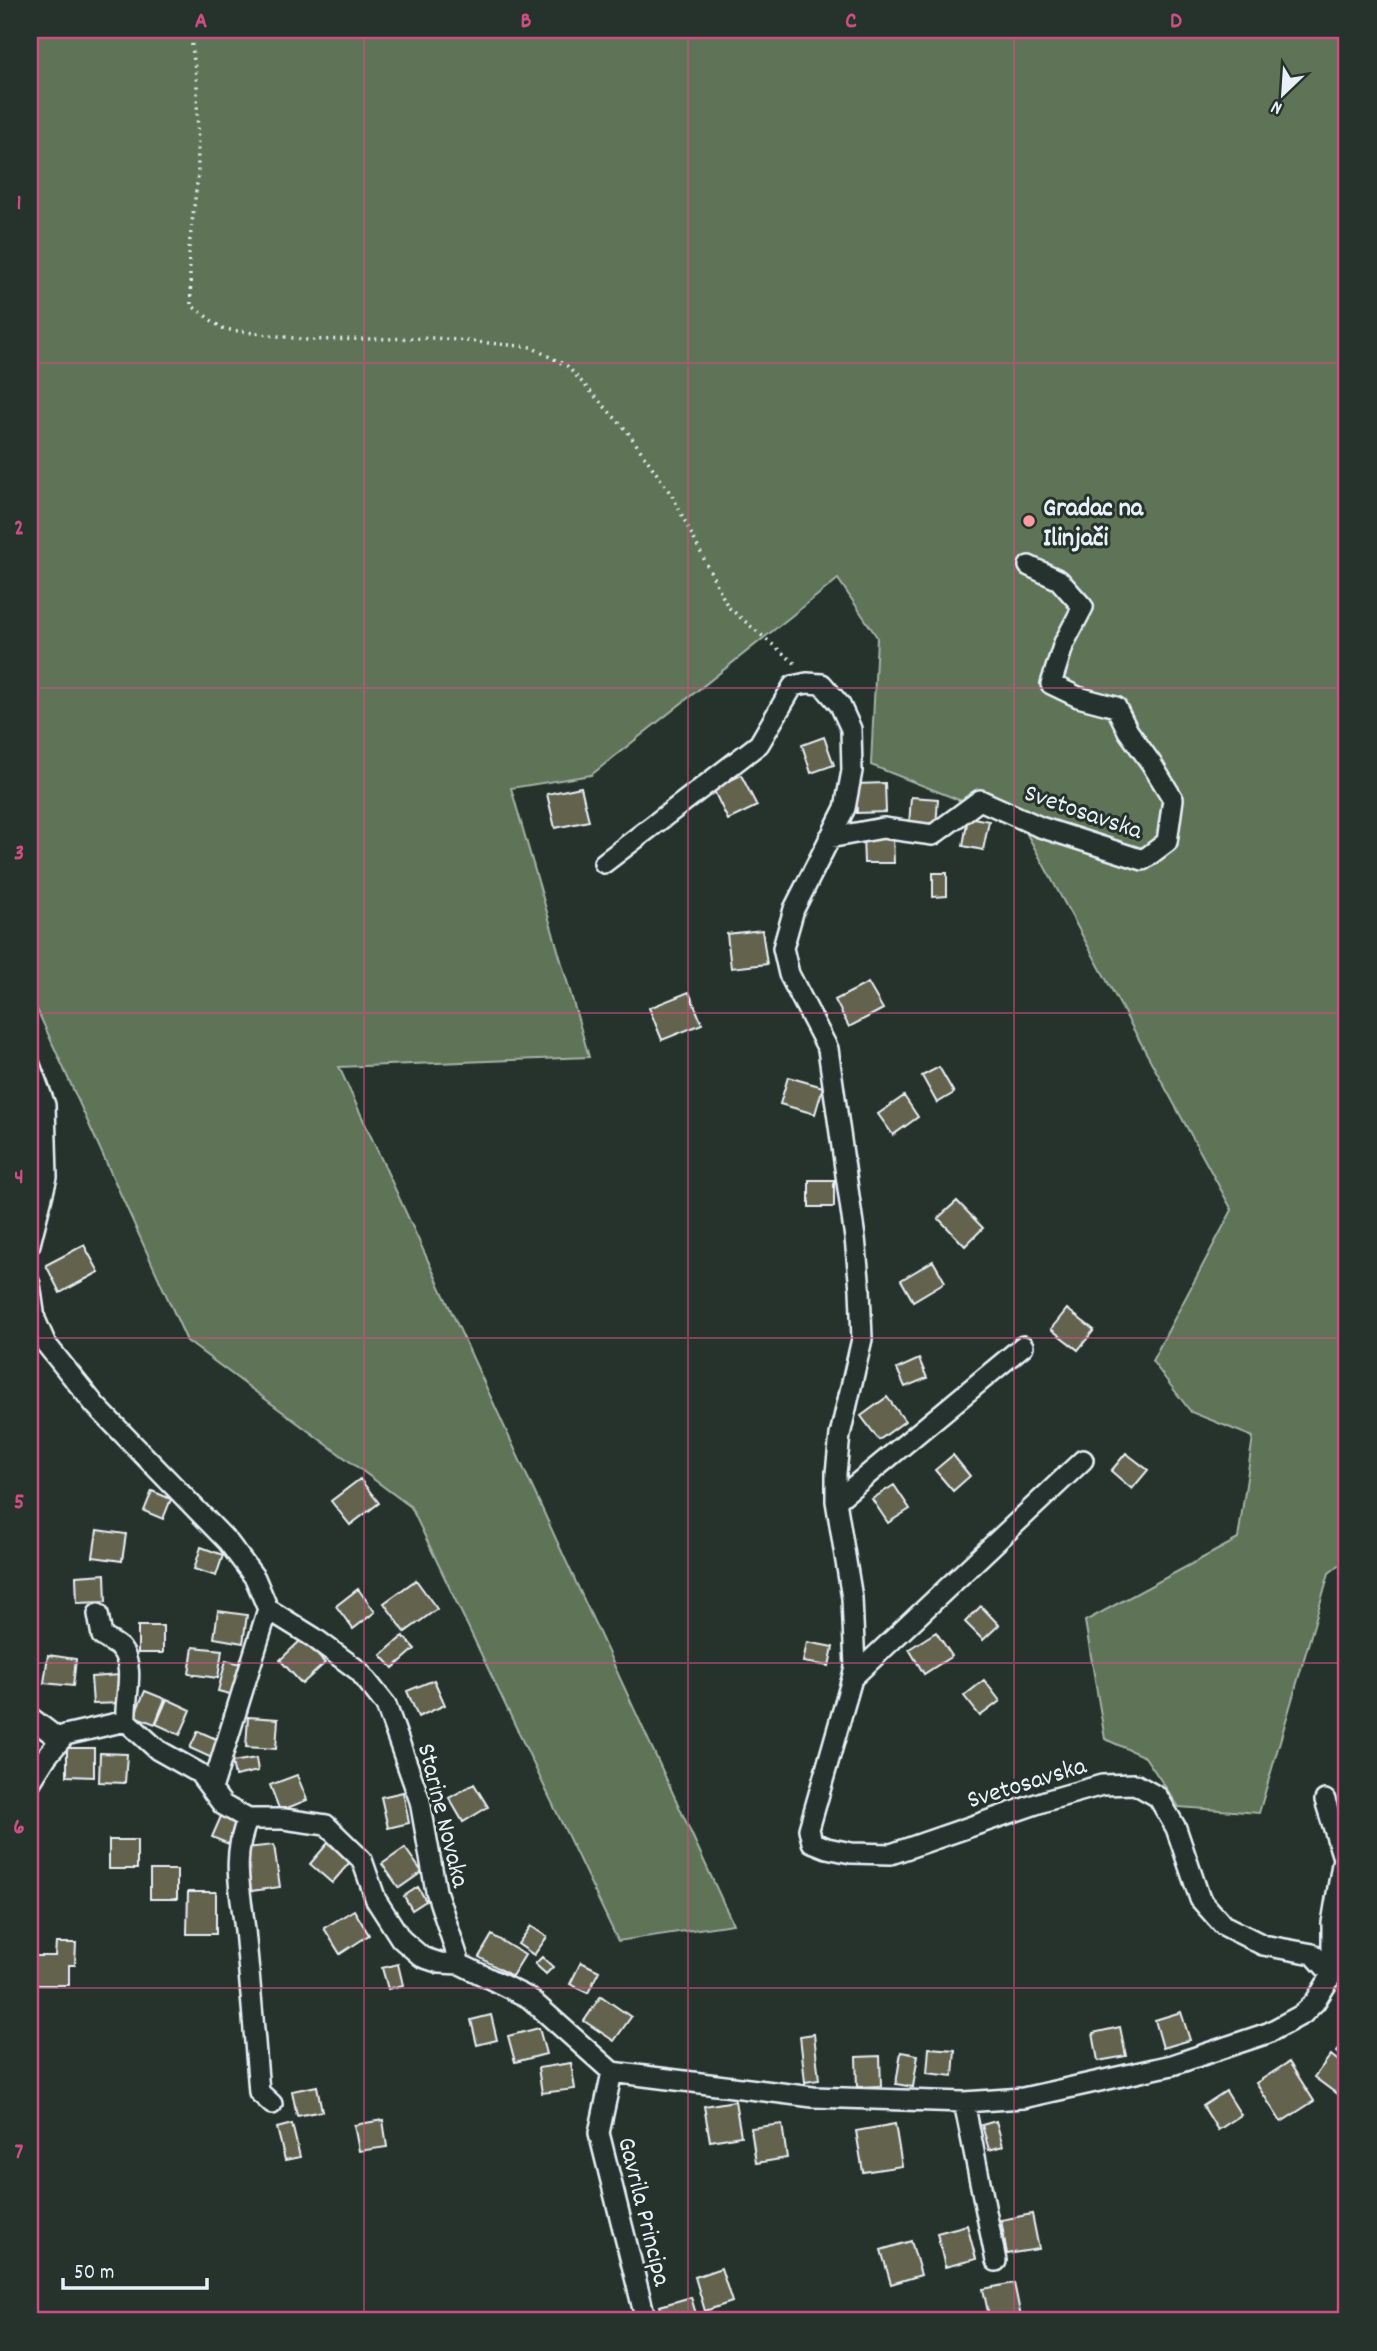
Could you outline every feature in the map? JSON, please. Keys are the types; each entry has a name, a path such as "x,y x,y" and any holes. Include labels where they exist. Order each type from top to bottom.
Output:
{"street":[{"name":"Svetosavska","path":"829,838 883,828 933,835 981,800 1040,827 1143,860 1167,842 1173,799 1128,731 1116,707 1078,697 1051,684 1064,643 1083,607 1059,580 1029,566"},
{"path":"604,863 759,744 793,686 807,682 822,684"},
{"name":"Svetosavska","path":"822,684 840,705 851,729 852,771 845,808 794,909 783,948 789,974 828,1049 860,1289 862,1339 840,1435 836,1501 852,1598 855,1668 809,1829 813,1842 851,1853 891,1854 1045,1801 1102,1785 1135,1784 1158,1797 1177,1828 1200,1899 1223,1925 1263,1945 1313,1954 1332,1975"},
{"path":"30,1065 45,1105 47,1177 30,1244"},
{"path":"30,1284 32,1320 46,1344 95,1405 228,1542 256,1578 268,1609 212,1789"},
{"path":"836,1501 1023,1346"},
{"path":"852,1678 1083,1460"},
{"name":"Starine Novaka","path":"268,1609 313,1637 359,1671 386,1705 420,1801 436,1891 460,1964"},
{"path":"98,1614 102,1636 121,1649 126,1663 129,1679 124,1707 126,1721 158,1751 199,1773 223,1805 248,1819 284,1819 326,1825 362,1860 376,1900 401,1939 422,1957 440,1963 460,1964 529,1998 612,2072 813,2097 964,2102 1023,2098 1158,2068 1268,2033 1303,2014 1315,2002 1332,1975 1332,1923 1343,1858 1325,1800"},
{"path":"30,1717 60,1740"},
{"path":"30,1783 65,1734 126,1721"},
{"path":"248,1819 239,1837 238,1885 244,1914 259,2092 272,2104"},
{"name":"Gavrila Principa","path":"612,2072 599,2133 646,2321"},
{"path":"964,2102 996,2260"}],"path":[{"path":"190,30 197,84 198,149 198,175 189,247 191,305 223,329 308,340 435,338 531,347 568,366 627,431 673,497 728,607 782,654 822,684"}],"green space":[{"path":"30,30 1347,30 1347,1559 1329,1573 1259,1813 1179,1807 1145,1757 1105,1739 1085,1621 1238,1539 1253,1437 1191,1412 1152,1361 1232,1210 1022,825 871,765 877,637 838,579 591,775 511,788 589,1057 339,1067 733,1924 618,1941 411,1507 187,1341 30,994"}],"building":[{"path":"824,737 834,765 811,773 802,745"},
{"path":"741,775 757,806 728,820 713,789"},
{"path":"885,783 886,812 857,813 856,784"},
{"path":"581,787 589,821 555,828 547,794"},
{"path":"911,797 938,799 936,827 909,825"},
{"path":"968,817 989,821 983,850 963,846"},
{"path":"893,834 894,863 864,863 863,835"},
{"path":"933,873 947,873 947,896 933,897"},
{"path":"762,930 767,964 731,968 727,934"},
{"path":"868,983 883,1009 849,1027 835,1000"},
{"path":"689,992 702,1024 662,1040 649,1008"},
{"path":"939,1067 954,1093 937,1103 922,1076"},
{"path":"788,1077 823,1087 815,1114 780,1104"},
{"path":"904,1096 918,1117 893,1135 878,1114"},
{"path":"809,1180 834,1180 834,1207 809,1207"},
{"path":"957,1201 983,1228 965,1246 938,1218"},
{"path":"84,1245 99,1272 60,1293 46,1265"},
{"path":"933,1261 945,1282 913,1301 901,1280"},
{"path":"1067,1309 1094,1330 1078,1350 1051,1329"},
{"path":"919,1359 927,1378 905,1387 897,1369"},
{"path":"887,1397 905,1421 879,1440 861,1416"},
{"path":"1126,1453 1148,1470 1132,1489 1111,1471"},
{"path":"953,1455 970,1476 953,1491 935,1470"},
{"path":"360,1479 379,1503 350,1525 331,1501"},
{"path":"894,1485 910,1509 888,1523 872,1499"},
{"path":"152,1491 171,1499 163,1519 144,1511"},
{"path":"97,1530 126,1534 122,1561 93,1557"},
{"path":"201,1547 223,1555 216,1576 194,1569"},
{"path":"105,1574 106,1602 77,1603 76,1576"},
{"path":"416,1580 437,1609 405,1632 384,1603"},
{"path":"358,1589 375,1612 353,1629 336,1606"},
{"path":"981,1606 999,1625 983,1640 965,1622"},
{"path":"218,1611 247,1615 243,1643 214,1638"},
{"path":"138,1626 163,1626 163,1653 138,1653"},
{"path":"936,1632 952,1656 924,1674 909,1649"},
{"path":"403,1636 415,1649 393,1668 381,1655"},
{"path":"302,1639 325,1663 302,1684 280,1660"},
{"path":"807,1642 833,1647 829,1666 803,1662"},
{"path":"193,1647 222,1650 218,1678 189,1674"},
{"path":"48,1655 76,1659 73,1686 44,1683"},
{"path":"226,1660 241,1664 234,1695 218,1691"},
{"path":"120,1675 122,1703 93,1704 91,1677"},
{"path":"434,1680 445,1705 418,1717 407,1691"},
{"path":"984,1680 1000,1701 980,1716 964,1696"},
{"path":"145,1691 165,1699 155,1724 134,1716"},
{"path":"167,1699 191,1710 180,1735 156,1724"},
{"path":"248,1717 278,1719 276,1749 246,1747"},
{"path":"198,1731 221,1741 214,1759 190,1748"},
{"path":"67,1748 94,1748 94,1777 67,1776"},
{"path":"100,1753 127,1754 125,1783 99,1782"},
{"path":"256,1758 258,1771 235,1776 232,1762"},
{"path":"297,1775 307,1800 280,1811 270,1785"},
{"path":"474,1784 488,1807 463,1822 449,1798"},
{"path":"403,1792 409,1823 388,1828 381,1797"},
{"path":"222,1814 240,1822 231,1845 212,1837"},
{"path":"109,1840 137,1840 137,1869 109,1869"},
{"path":"328,1843 350,1862 332,1883 310,1864"},
{"path":"274,1845 280,1887 251,1891 246,1848"},
{"path":"405,1848 422,1872 399,1888 382,1864"},
{"path":"150,1870 177,1870 177,1899 150,1899"},
{"path":"418,1887 426,1901 412,1910 404,1896"},
{"path":"188,1892 216,1892 216,1934 187,1934"},
{"path":"354,1910 369,1935 340,1954 324,1928"},
{"path":"531,1926 547,1937 534,1955 518,1944"},
{"path":"492,1935 525,1955 512,1976 479,1957"},
{"path":"56,1943 76,1943 75,1965 69,1965 69,1985 30,1985 30,1956 55,1956"},
{"path":"542,1957 553,1967 546,1974 535,1964"},
{"path":"581,1962 599,1971 588,1993 570,1984"},
{"path":"398,1964 403,1985 388,1989 382,1968"},
{"path":"601,1996 631,2017 614,2041 584,2021"},
{"path":"1181,2012 1190,2040 1163,2048 1155,2020"},
{"path":"491,2015 497,2040 477,2045 471,2020"},
{"path":"1120,2027 1126,2056 1098,2061 1093,2033"},
{"path":"539,2028 546,2054 515,2062 508,2036"},
{"path":"814,2034 819,2080 805,2082 800,2036"},
{"path":"1347,2038 1347,2060 1337,2052"},
{"path":"929,2048 955,2050 953,2076 927,2073"},
{"path":"901,2052 918,2055 913,2087 896,2084"},
{"path":"1331,2055 1347,2068 1345,2100 1314,2077"},
{"path":"880,2056 881,2086 857,2087 856,2057"},
{"path":"1289,2062 1314,2101 1281,2122 1256,2083"},
{"path":"571,2063 575,2089 542,2093 538,2068"},
{"path":"317,2086 322,2111 297,2116 292,2091"},
{"path":"1226,2091 1241,2115 1218,2130 1203,2106"},
{"path":"735,2101 741,2136 710,2141 704,2106"},
{"path":"383,2120 387,2147 359,2151 354,2125"},
{"path":"996,2121 1003,2146 989,2150 982,2125"},
{"path":"292,2124 300,2157 285,2160 277,2128"},
{"path":"782,2124 787,2158 756,2163 751,2128"},
{"path":"895,2124 902,2166 863,2172 856,2131"},
{"path":"1032,2214 1039,2249 1007,2254 1001,2220"},
{"path":"967,2225 976,2259 945,2267 937,2233"},
{"path":"911,2241 921,2275 891,2284 881,2250"},
{"path":"721,2268 732,2302 705,2311 695,2277"},
{"path":"1014,2283 1021,2317 990,2321 983,2289"},
{"path":"691,2297 698,2321 665,2321 660,2306"}],"place":[{"name":"Gradac na Ilinjači","path":"1029,521"}]}
